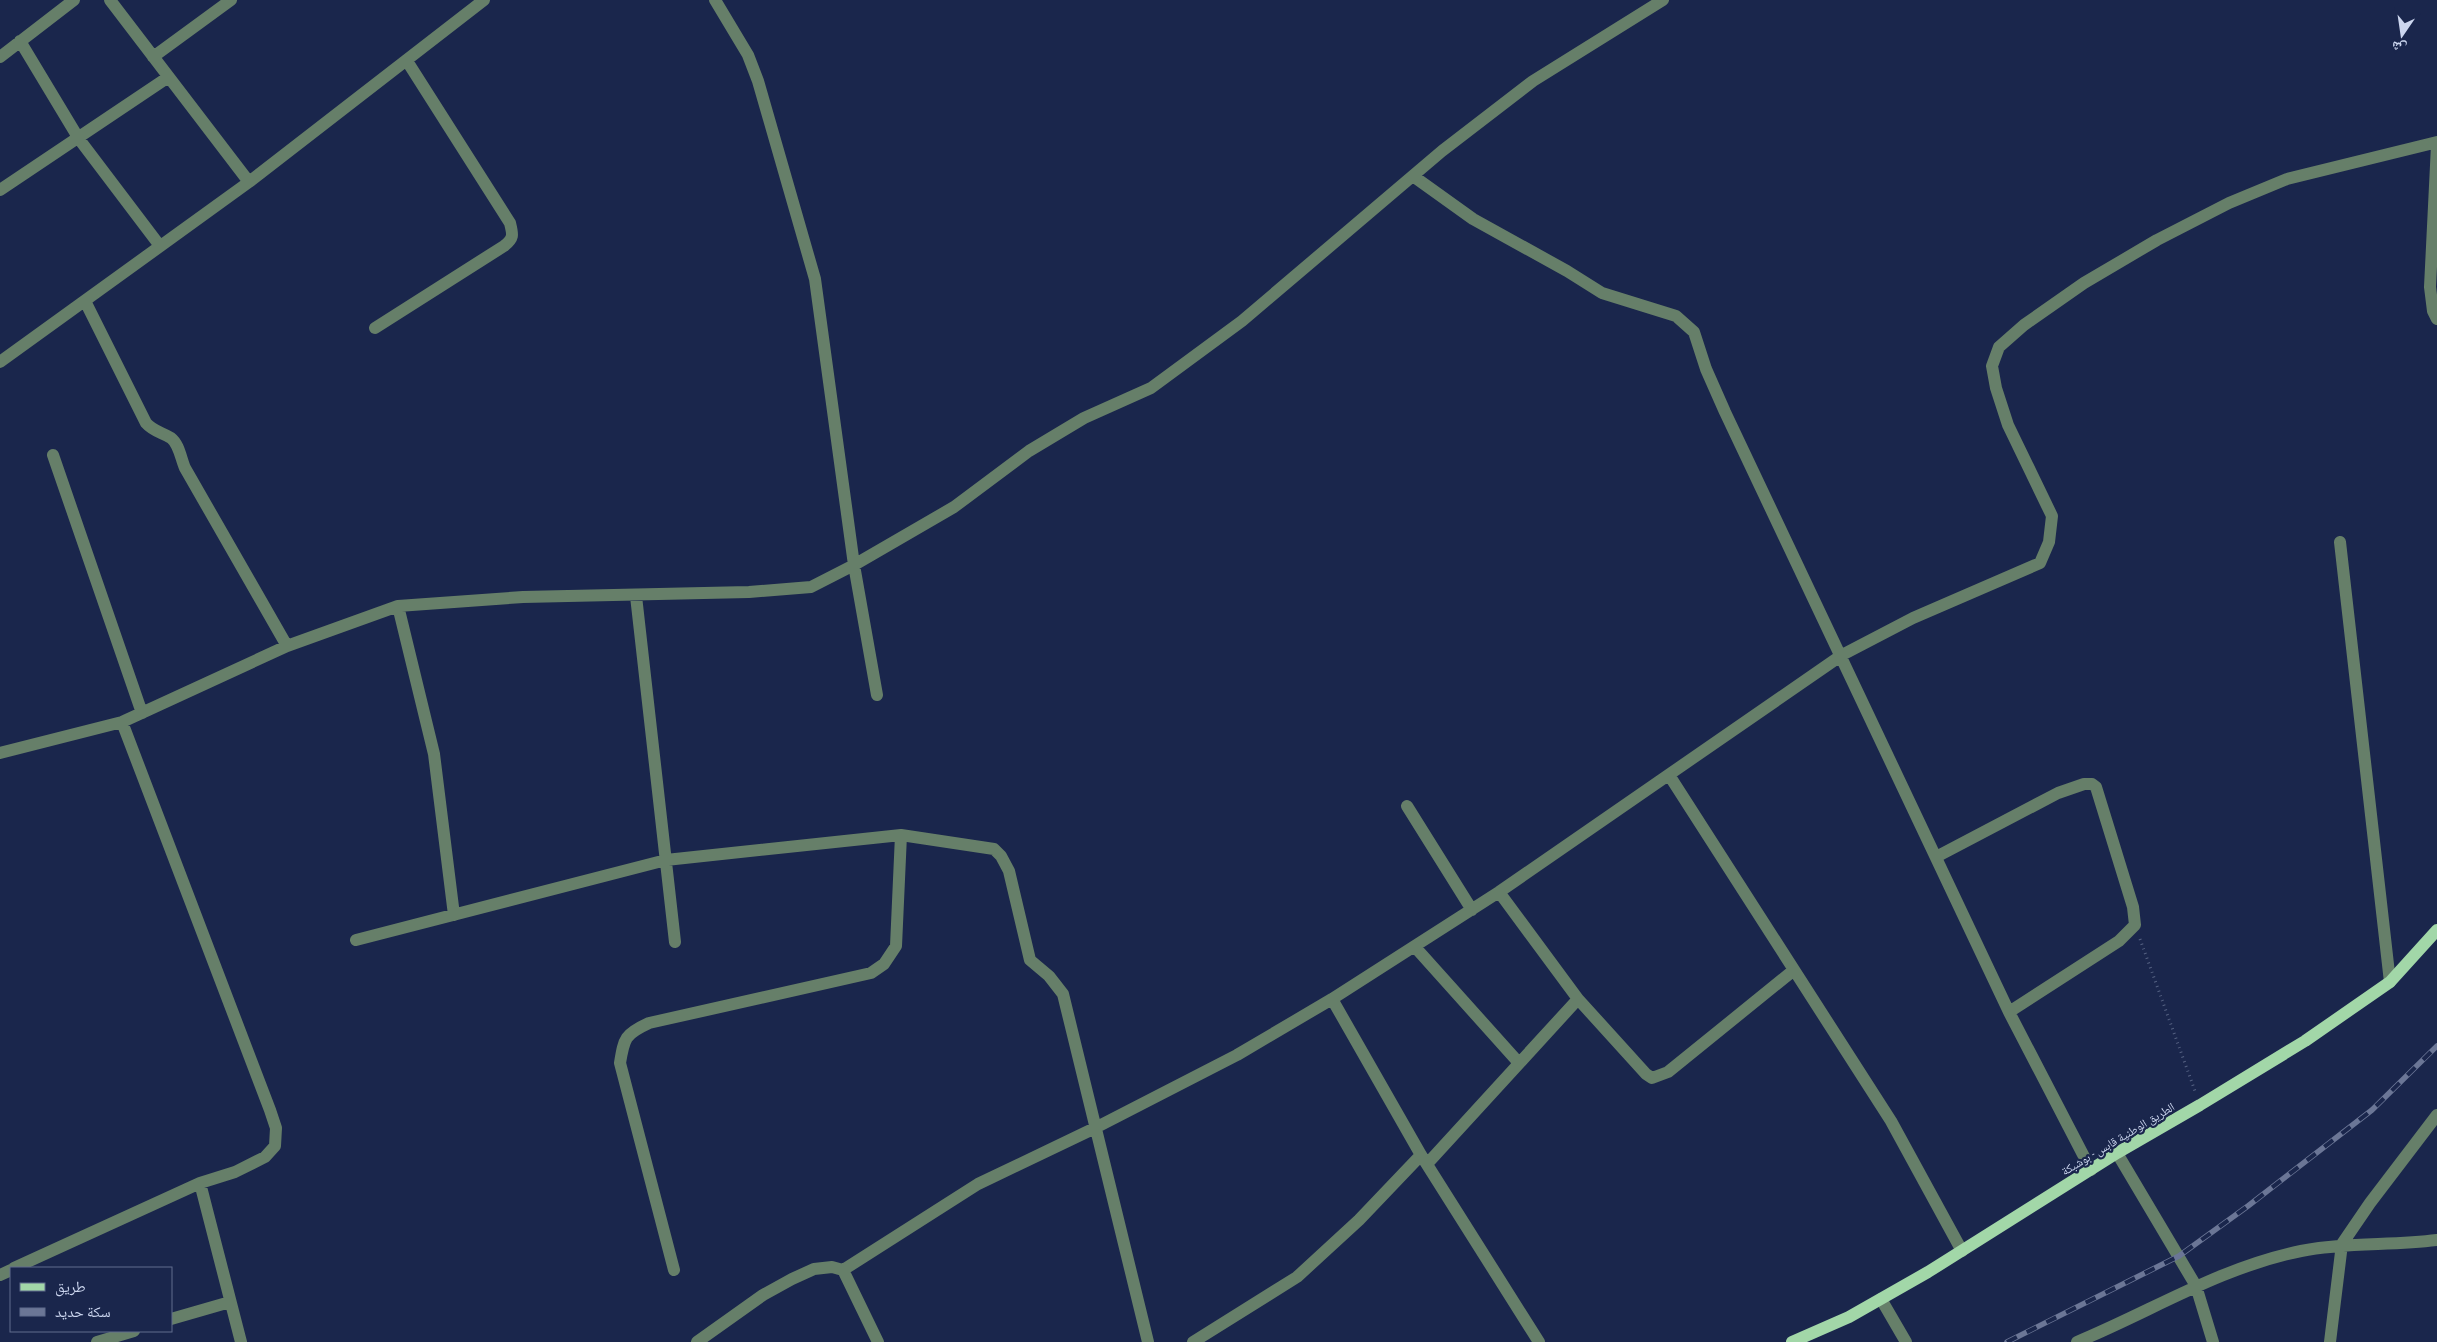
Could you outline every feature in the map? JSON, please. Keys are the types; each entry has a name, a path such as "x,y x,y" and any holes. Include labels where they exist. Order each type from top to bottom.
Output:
{"main road":[{"name":"الطريق الوطنية قابس - بوشبكة","path":"1792,1342 1849,1317 1881,1299 1962,1251 2117,1153 2200,1106 2305,1041 2390,982 2437,930"}],"street":[{"path":"0,56 74,0"},
{"path":"110,0 167,78 248,182"},
{"path":"153,57 231,0"},
{"path":"0,362 248,182 484,0"},
{"path":"715,0 748,56 758,82 815,279 854,565 877,695"},
{"path":"0,753 122,722 287,646 398,606 523,597 636,596 749,592 811,587 854,565 954,507 1030,451 1084,418 1151,388 1242,321 1442,151 1533,81 1663,0"},
{"path":"20,41 79,139 160,246"},
{"path":"375,328 504,246 512,240 513,235 510,223 407,61"},
{"path":"0,190 79,139 167,78"},
{"path":"697,1342 763,1295 792,1279 814,1269 832,1267 843,1270 978,1184 1095,1128 1237,1055 1332,999 1472,910 1842,655 1913,618 2040,563 2049,542 2052,516 2008,425 1992,366 2000,347 2024,325 2084,283 2157,240 2229,203 2287,179 2437,144 2430,287 2433,311 2437,319"},
{"path":"1413,176 1473,219 1567,271 1602,293 1676,316 1694,332 1706,369 1725,412 1842,655 2009,1012 2091,1170"},
{"path":"85,301 146,423 155,432 171,438 177,446 185,468 287,646"},
{"path":"53,455 142,713"},
{"path":"2340,542 2390,982"},
{"path":"636,596 675,942"},
{"path":"398,606 434,754 454,915"},
{"path":"17,1267 200,1184 235,1172 265,1157 275,1146 276,1128 122,722"},
{"path":"1669,774 1891,1121 1962,1251"},
{"path":"1936,857 2058,793 2084,784 2092,784 2096,787 2133,907 2135,925 2119,942 2009,1012"},
{"path":"1407,806 1472,910"},
{"path":"674,1270 620,1063 623,1042 631,1031 649,1023 871,973 884,964 896,946 901,835"},
{"path":"356,940 666,860 901,835 994,849 1001,856 1009,871 1030,960 1049,976 1063,994 1148,1342"},
{"path":"1499,892 1578,998 1646,1074 1652,1078 1668,1072 1794,970"},
{"path":"1415,947 1519,1063"},
{"path":"1193,1342 1297,1277 1424,1159 1519,1063 1578,998"},
{"path":"1332,999 1424,1159 1540,1342"},
{"path":"2330,1342 2342,1244 2370,1203 2437,1115"},
{"path":"2117,1153 2196,1286 2213,1342"},
{"path":"200,1184 241,1342"},
{"path":"2077,1342 2225,1273 2272,1258 2342,1244 2407,1244 2437,1240"},
{"path":"843,1270 878,1342"},
{"path":"1881,1299 1906,1342"},
{"path":"172,1319 230,1302"},
{"path":"97,1342 131,1332"}],"path":[{"path":"2135,925 2200,1106"}],"railway":[{"path":"2007,1342 2179,1256 2248,1206 2372,1110 2437,1046"}]}
